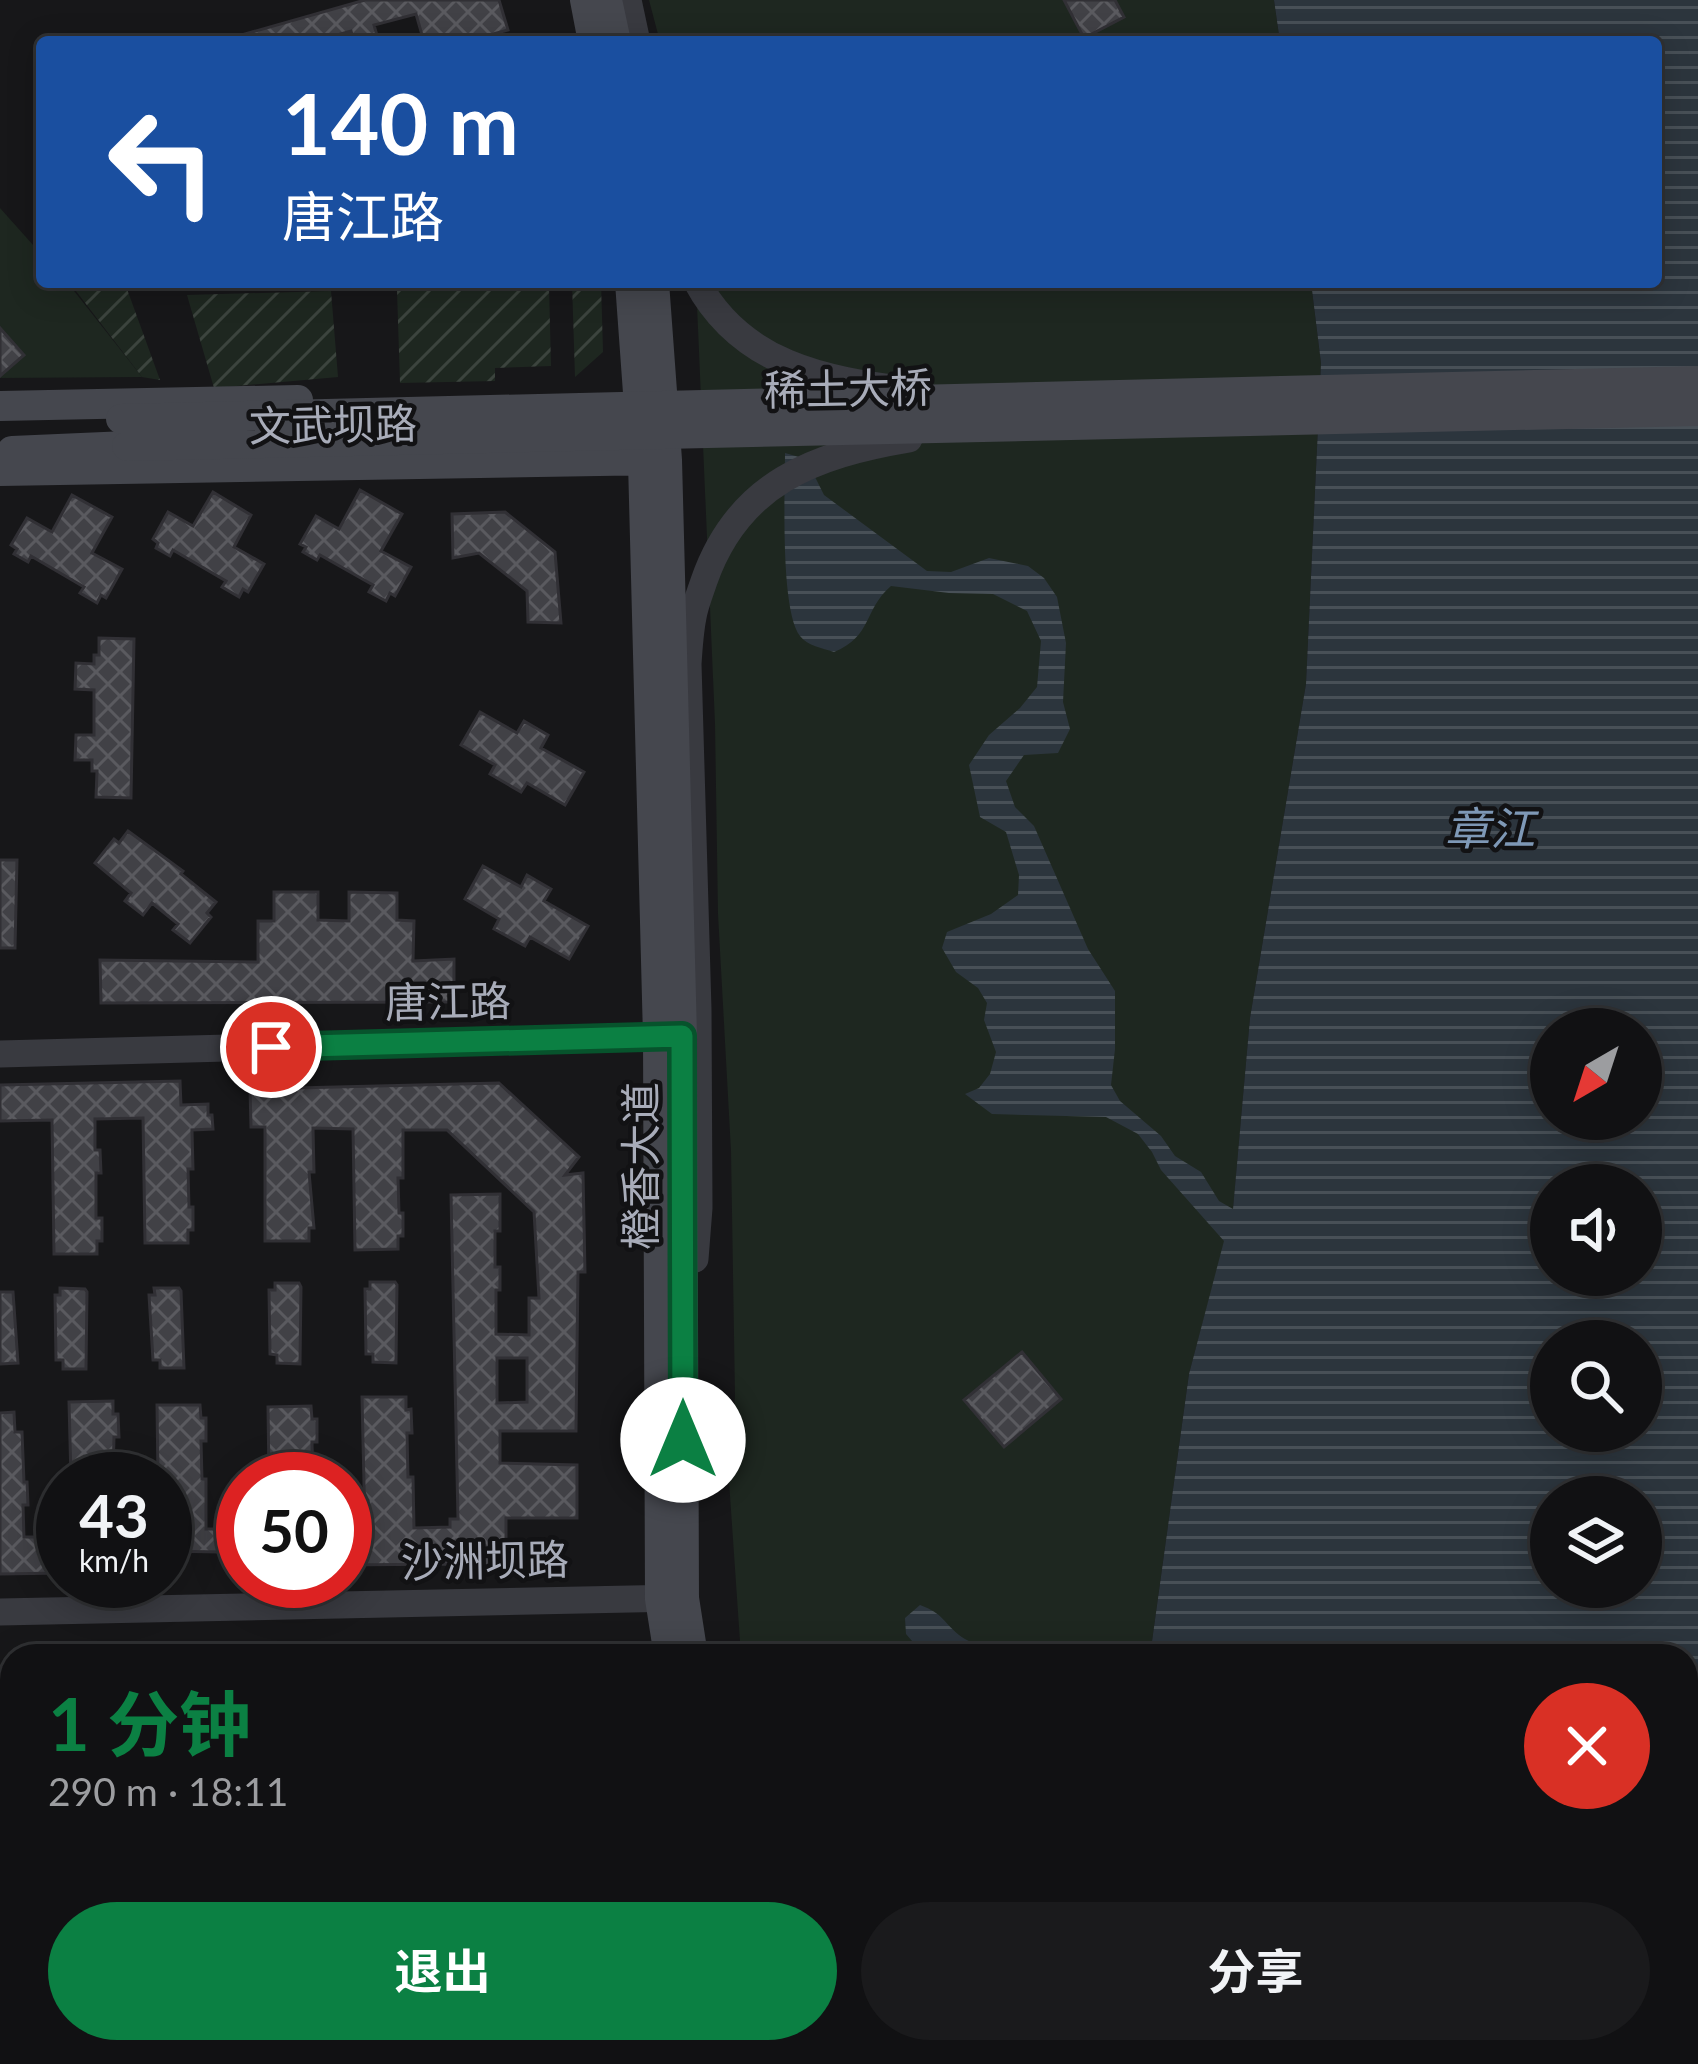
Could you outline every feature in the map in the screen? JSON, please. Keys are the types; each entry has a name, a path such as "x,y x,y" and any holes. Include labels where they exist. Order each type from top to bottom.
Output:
{"main road":[{"path":"585,0 592,36"},
{"path":"607,0 615,36"},
{"path":"631,288 651,390"},
{"path":"651,390 654,288"},
{"name":"稀土大桥","path":"0,423 124,432 977,412 1698,381"},
{"name":"文武坝路","path":"0,406 651,390"},
{"name":"橙香大道","path":"651,390 683,1401 670,1644"},
{"name":"稀土大桥","path":"977,412 1698,411"},
{"name":"稀土大桥","path":"0,452 124,432"},
{"name":"文武坝路","path":"0,471 656,461"},
{"name":"橙香大道","path":"670,1036 672,1599 689,1644"}],"street":[{"path":"628,0 636,36"},
{"path":"700,288 736,332 780,362 977,412"},
{"path":"683,1401 699,1208 688,664 693,613 724,536 763,492 830,457 977,412"},
{"name":"唐江路","path":"0,1054 670,1036"},
{"name":"沙洲坝路","path":"0,1612 672,1599"}],"shaded area":[{"path":"649,0 1274,0 1279,36 658,36"},
{"path":"0,208 36,248 36,288 72,288 142,377 0,378"},
{"path":"549,288 551,366 495,368 495,381 400,383 397,290"},
{"path":"572,288 601,288 603,352 575,377"},
{"path":"696,288 1312,288 1321,363 1306,684 1250,1018 1233,1210 1189,1374 1152,1644 740,1644 729,1481 735,1396 731,1151 718,914"},
{"path":"127,289 160,380 142,377 76,291"},
{"path":"331,291 338,377 214,388 187,295"}],"water":[{"name":"章江","path":"1274,0 1698,0 1698,1644 1152,1644 1189,1374 1224,1241 1161,1170 1138,1134 1106,1117 992,1114 965,1094 979,1088 990,1074 996,1052 984,1020 987,1003 978,988 956,972 942,948 947,932 991,914 1018,895 1019,875 1006,832 980,817 969,765 989,735 1037,687 1041,641 1027,611 993,594 891,586 846,646 834,652 800,636 789,602 785,453 810,467 824,495 927,571 951,572 989,558 1028,566 1057,597 1066,643 1063,702 1070,729 1058,753 1024,755 1006,781 1015,807 1034,826 1088,949 1115,991 1111,1085 1120,1101 1161,1136 1175,1156 1201,1172 1219,1201 1233,1209 1250,1018 1306,684 1321,363 1312,288 1662,288 1662,36 1279,36"},
{"path":"920,1605 964,1639 979,1644 915,1644 906,1634 905,1618"}],"building":[{"path":"365,0 499,0 508,30 486,36 422,36 416,14 374,25 377,36 352,36 351,31 333,36 238,36"},
{"path":"1064,0 1115,0 1124,17 1083,36"},
{"path":"0,328 24,355 0,376"},
{"path":"360,490 402,514 381,551 411,567 395,596 390,593 386,601 369,592 373,585 320,555 317,560 303,552 306,547 300,544 316,516 339,529"},
{"path":"213,492 251,515 234,547 264,564 248,592 243,589 239,597 222,587 226,581 173,550 170,556 156,548 153,539 168,512 193,526"},
{"path":"72,495 112,517 92,553 122,569 106,598 101,595 97,603 80,593 84,587 31,556 28,562 14,554 17,549 11,545 27,518 52,532"},
{"path":"505,512 555,552 561,623 528,622 527,591 479,553 453,558 452,514"},
{"path":"99,638 134,639 131,798 96,797 97,771 92,771 92,760 75,760 76,735 94,735 94,690 75,689 76,663 94,664"},
{"path":"480,712 517,733 524,721 548,735 541,748 584,772 565,805 527,783 521,792 490,774 495,765 461,745"},
{"path":"128,831 216,902 207,913 211,917 190,943 173,930 178,924 152,903 143,915 125,901 131,893 95,863 114,839 119,843"},
{"path":"0,860 17,860 15,948 0,948"},
{"path":"483,866 521,887 527,875 551,889 544,901 588,926 569,959 530,937 525,946 494,929 499,919 465,899"},
{"path":"274,892 318,892 318,920 349,921 349,892 397,893 397,920 414,921 413,961 454,959 454,1002 101,1003 100,960 258,962 258,921 274,921"},
{"path":"180,1081 181,1105 208,1104 213,1129 192,1130 193,1169 188,1169 193,1230 188,1230 188,1243 145,1243 143,1118 95,1119 101,1173 96,1173 96,1218 102,1218 102,1241 97,1241 97,1254 54,1254 52,1120 0,1121 0,1085"},
{"path":"499,1083 579,1157 565,1175 583,1173 585,1272 578,1272 576,1431 500,1431 500,1463 577,1465 577,1518 506,1518 506,1570 450,1570 450,1564 372,1565 372,1452 363,1452 362,1397 406,1397 406,1410 411,1409 408,1477 413,1477 414,1528 450,1527 450,1519 458,1519 451,1195 500,1194 500,1231 495,1231 495,1267 500,1267 496,1334 529,1335 529,1298 539,1298 534,1212 447,1130 403,1130 403,1178 398,1178 403,1236 398,1236 398,1249 355,1250 353,1129 313,1128 314,1172 309,1172 314,1228 309,1228 309,1241 265,1241 265,1127 251,1127 250,1089","holes":["497,1358 527,1358 527,1402 497,1403"]},
{"path":"370,1282 397,1285 396,1363 373,1362 373,1354 366,1354 365,1289 370,1289"},
{"path":"275,1283 299,1283 301,1287 300,1364 277,1363 277,1355 270,1354 269,1290 275,1290"},
{"path":"60,1288 87,1292 86,1369 63,1369 63,1360 56,1360 55,1295 60,1295"},
{"path":"154,1288 181,1291 184,1368 160,1368 160,1360 153,1360 149,1295 155,1295"},
{"path":"0,1292 13,1292 18,1363 0,1364"},
{"path":"1022,1352 1061,1399 1004,1447 964,1400"},
{"path":"113,1401 119,1437 114,1437 114,1452 70,1452 69,1402"},
{"path":"157,1405 200,1405 201,1418 206,1418 206,1441 201,1441 206,1529 216,1529 216,1552 192,1552 192,1452 158,1452"},
{"path":"311,1406 312,1419 317,1419 312,1452 269,1452 268,1407"},
{"path":"14,1412 15,1432 22,1432 28,1505 23,1505 24,1537 36,1537 36,1573 0,1574 0,1413"}],"route":[{"path":"271,1047 682,1036 683,1440"}]}
